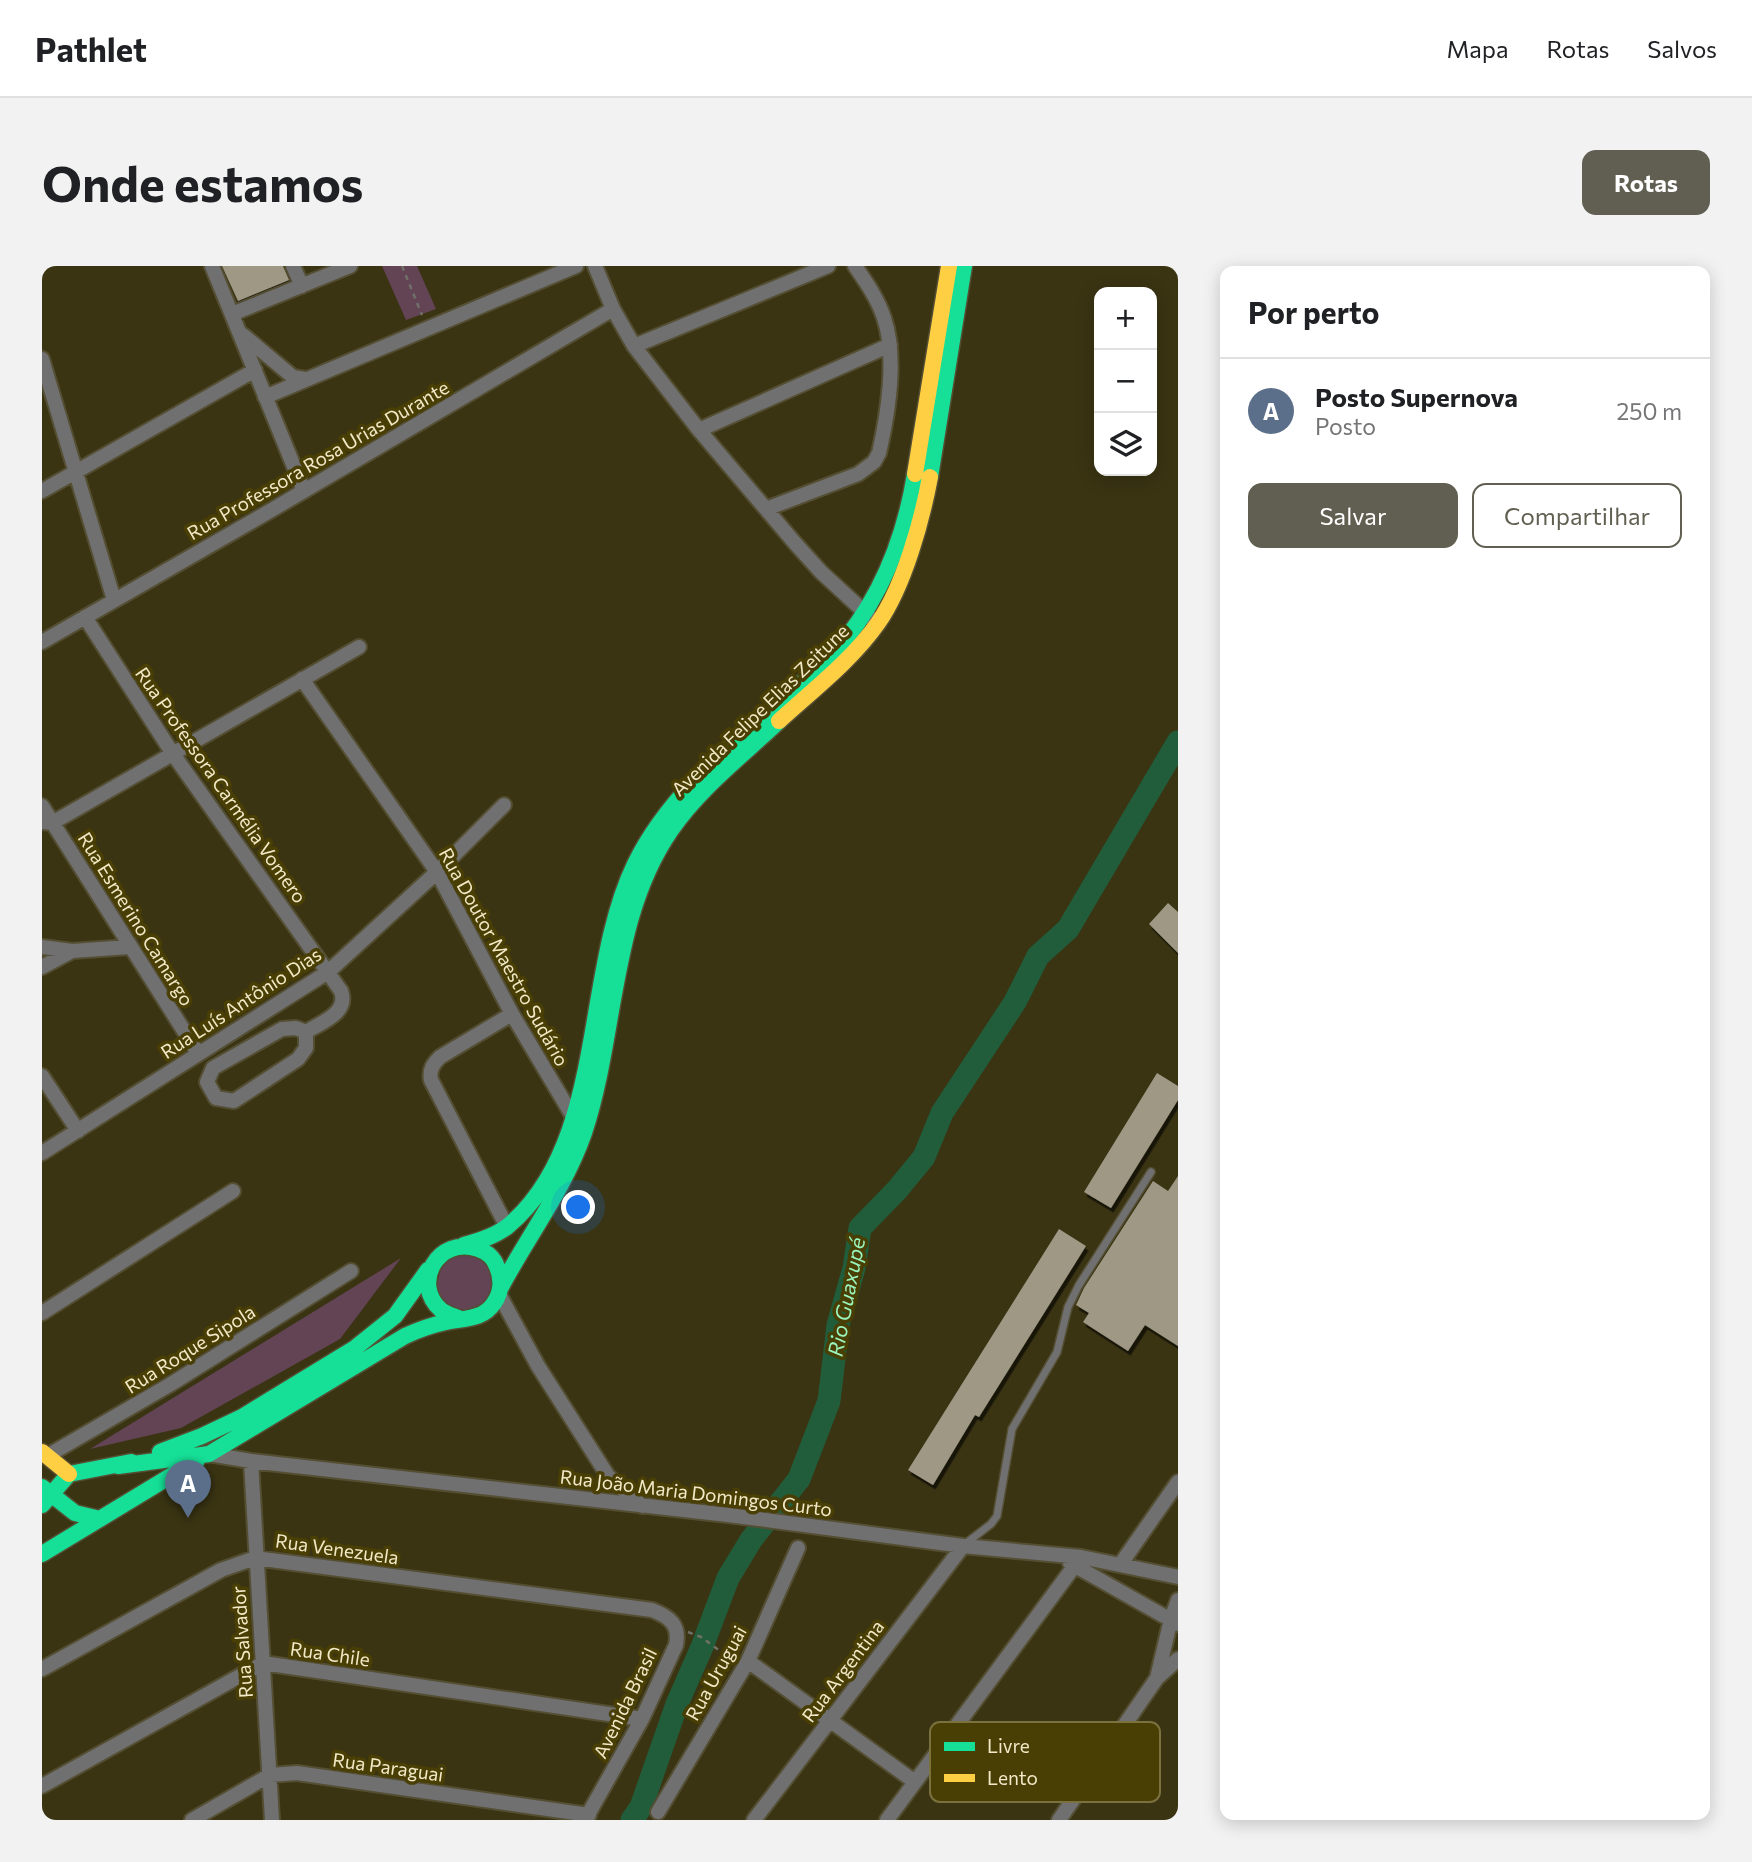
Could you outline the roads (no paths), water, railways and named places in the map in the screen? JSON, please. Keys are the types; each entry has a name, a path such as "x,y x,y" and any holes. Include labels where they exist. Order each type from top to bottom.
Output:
{"main road":[{"name":"Avenida Felipe Elias Zeitune","path":"464,1245 485,1239 507,1227 525,1210 579,1125 615,919 633,869 660,819 694,781 832,654 865,614 891,566 907,515 949,266"},
{"name":"Avenida Felipe Elias Zeitune","path":"500,1291 556,1192 608,1028 631,918 654,857 674,823 690,805 841,665 878,623 907,565 922,517 964,266"},
{"path":"42,1554 100,1519 123,1479 214,1433 342,1357 390,1321 442,1253 464,1245 479,1249 491,1258 499,1271 500,1291 485,1313 428,1327 405,1336 209,1454 123,1479 69,1474 44,1454"},
{"path":"431,1266 427,1283 432,1300 443,1312 460,1319"},
{"path":"123,1479 209,1454"},
{"path":"69,1474 45,1496 75,1513 100,1519"}],"street":[{"path":"212,266 304,491"},
{"path":"293,266 302,286"},
{"path":"232,314 350,266"},
{"path":"265,397 576,266"},
{"path":"595,266 613,309 634,346 699,430 821,572 878,623"},
{"path":"634,346 828,266"},
{"path":"766,509 858,474 874,462 882,438 890,345 880,306 855,266"},
{"name":"Rua Professora Rosa Urias Durante","path":"42,642 613,309"},
{"path":"241,334 293,377 306,379"},
{"path":"699,430 890,345"},
{"path":"42,359 114,600"},
{"path":"42,491 255,370"},
{"name":"Rua Professora Carmélia Vomero","path":"85,617 173,754 341,991 343,1006 306,1032"},
{"path":"47,822 173,754 359,646"},
{"name":"Rua Doutor Maestro Sudário","path":"302,679 437,872 512,1014 579,1125"},
{"name":"Rua Luís Antônio Dias","path":"42,1153 328,972 437,872 503,805"},
{"name":"Rua Esmerino Camargo","path":"42,806 47,822 198,1053"},
{"path":"42,947 72,951 129,947"},
{"path":"42,967 72,951"},
{"path":"507,1227 430,1074 433,1063 440,1056 512,1014"},
{"path":"296,1028 306,1032 306,1048 298,1059 234,1101 216,1098 210,1090 207,1082 213,1068 282,1029 296,1028"},
{"path":"42,1076 78,1131"},
{"path":"42,1313 233,1191"},
{"name":"Rua Roque Sipola","path":"44,1454 171,1384 351,1271"},
{"path":"500,1291 538,1366 608,1476 642,1506"},
{"name":"Rua João Maria Domingos Curto","path":"209,1454 728,1515 963,1546 1057,1555 1178,1577"},
{"name":"Rua Salvador","path":"251,1461 272,1820"},
{"path":"605,1502 608,1476"},
{"path":"1121,1565 1178,1482"},
{"name":"Rua Argentina","path":"754,1820 963,1546"},
{"name":"Rua Uruguai","path":"657,1812 746,1665 798,1548"},
{"name":"Rua Venezuela","path":"42,1669 220,1570 255,1558 652,1610"},
{"path":"960,1722 1079,1561 1174,1621"},
{"path":"1157,1678 1178,1600"},
{"name":"Avenida Brasil","path":"587,1817 642,1719 676,1645 676,1626 671,1620 652,1610"},
{"path":"1127,1722 1157,1678 1178,1659"},
{"name":"Rua Chile","path":"42,1786 263,1663 642,1719"},
{"path":"746,1665 830,1720 915,1782"},
{"path":"887,1820 930,1762"},
{"name":"Rua Paraguai","path":"192,1820 270,1775 297,1773 587,1817"},
{"path":"1059,1820 1071,1802"}],"lane":[{"path":"963,1546 998,1516 1012,1429 1058,1352 1068,1307 1079,1285 1151,1172"}],"waterway":[{"name":"Rio Guaxupé","path":"632,1820 641,1807 677,1704 728,1578 751,1540 799,1479 829,1401 838,1325 854,1268 860,1228 924,1157 942,1113 1015,1002 1038,956 1068,929 1178,742"}],"place":[{"name":"Posto Supernova","path":"188,1518"}]}
